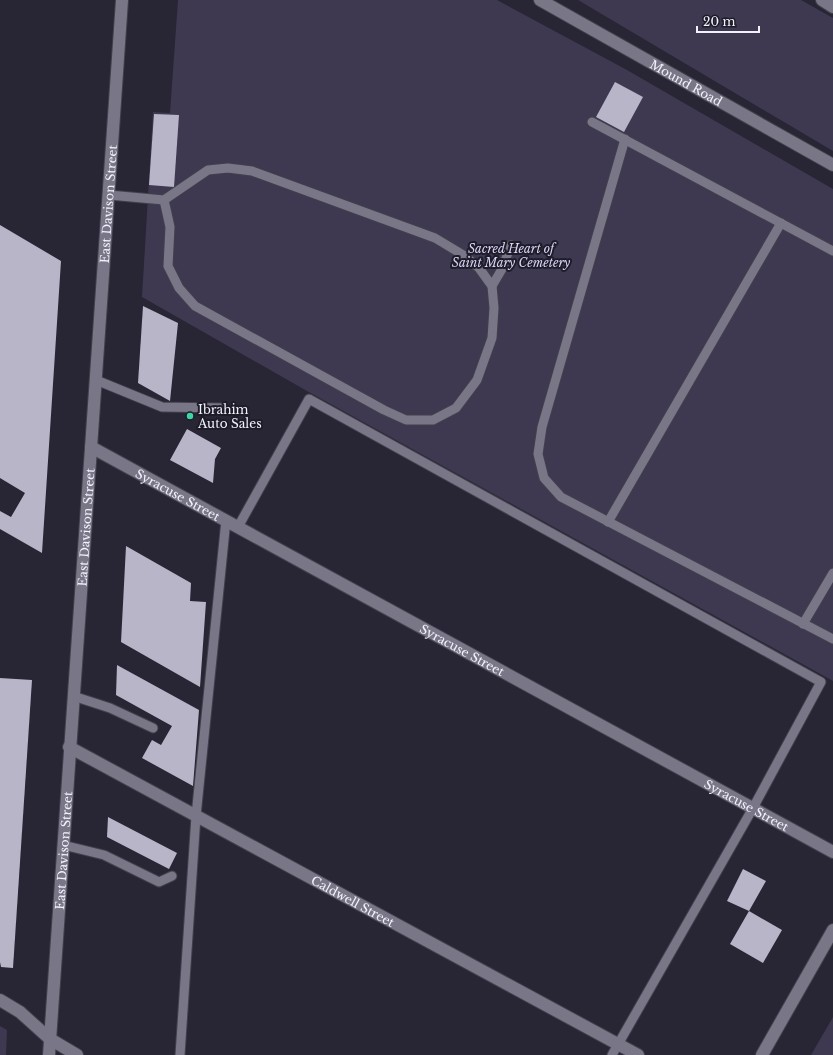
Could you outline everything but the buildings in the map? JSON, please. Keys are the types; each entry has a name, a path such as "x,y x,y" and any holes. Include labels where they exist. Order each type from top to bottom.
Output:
{"street":[{"name":"East Davison Street","path":"48,1055 122,0"},
{"name":"Mound Road","path":"540,0 833,165"},
{"path":"822,0 833,7"},
{"name":"Syracuse Street","path":"91,447 833,852"},
{"name":"Caldwell Street","path":"69,747 196,816 615,1050 638,1055"},
{"path":"762,1055 829,948 833,930"},
{"path":"0,1000 20,1012 50,1039 77,1055"}],"lane":[{"path":"592,122 833,251"},
{"path":"625,139 542,427 538,454 544,478 561,497 833,639"},
{"path":"109,195 164,200 208,170 228,168 252,171 435,238 465,256 479,268 492,286 494,308 492,338 477,380 456,408 433,420 406,420 384,410 195,306 179,288 168,266 170,226 164,200"},
{"path":"608,522 781,223"},
{"path":"492,286 502,269 511,245"},
{"path":"96,380 162,407 224,408"},
{"path":"238,526 309,399 821,682 753,808 615,1050"},
{"path":"180,1055 196,816 226,520"},
{"path":"803,624 833,573"},
{"path":"73,696 110,708 153,728"},
{"path":"63,845 104,855 159,882 172,876"}],"green space":[{"name":"Sacred Heart of Saint Mary Cemetery","path":"178,0 497,0 627,70 833,189 833,681 307,391 142,297 153,112 170,113"},
{"path":"578,0 801,0 833,18 833,151"},
{"path":"833,1017 833,1055 811,1055"},
{"path":"0,1026 7,1030 6,1055 0,1055"}],"place":[{"name":"Ibrahim Auto Sales","path":"190,416"}]}
